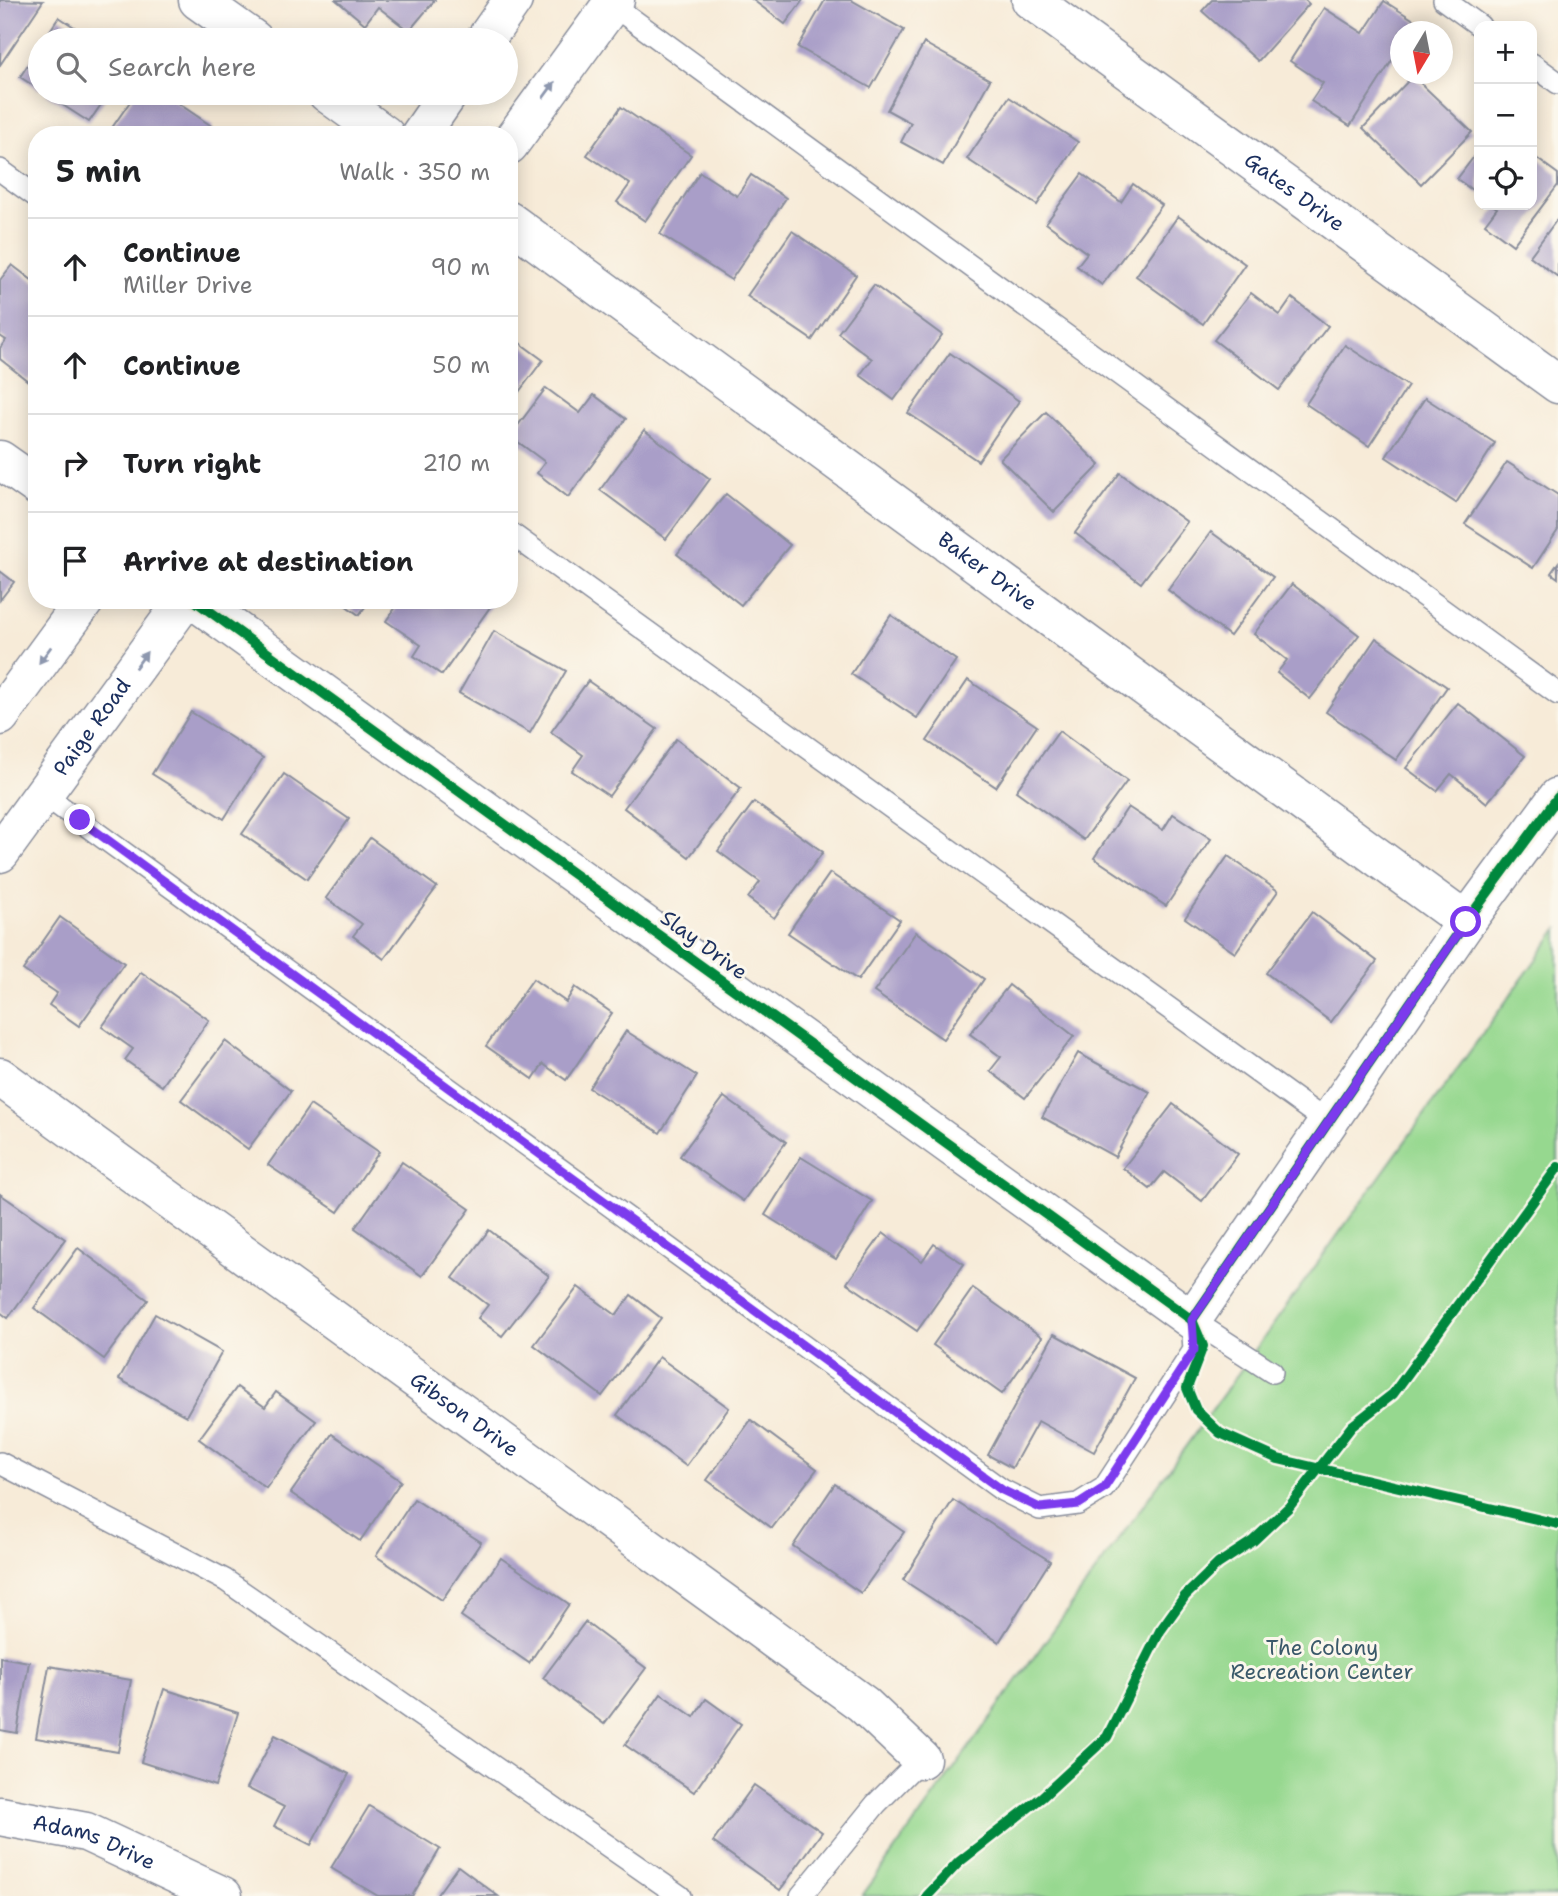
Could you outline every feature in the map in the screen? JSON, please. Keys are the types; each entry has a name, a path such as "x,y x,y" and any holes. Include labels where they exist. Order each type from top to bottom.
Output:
{"street":[{"path":"198,0 237,28"},
{"path":"493,28 513,0"},
{"name":"Gates Drive","path":"1031,0 1558,384"},
{"path":"518,133 613,2"},
{"path":"344,105 373,126"},
{"path":"426,126 441,105"},
{"name":"Baker Drive","path":"518,229 1466,922"},
{"path":"0,460 28,480"},
{"path":"0,716 78,609"},
{"name":"Paige Road","path":"0,853 178,609"},
{"name":"Slay Drive","path":"206,609 1192,1320"},
{"path":"1192,1320 1466,922 1558,797"},
{"name":"Gibson Drive","path":"0,1077 863,1704 920,1759"},
{"name":"Adams Drive","path":"0,1816 86,1832 223,1896"}],"lane":[{"path":"1444,0 1474,22"},
{"path":"613,2 1558,694"},
{"path":"1537,68 1558,83"},
{"path":"0,170 28,190"},
{"path":"518,538 1328,1123"},
{"path":"43,794 1002,1490 1040,1508 1079,1504 1104,1488 1194,1350 1192,1320"},
{"path":"1192,1320 1272,1371"},
{"path":"0,1463 225,1580 680,1896"},
{"path":"802,1896 876,1804 920,1759"}],"green space":[{"name":"The Colony Recreation Center","path":"1558,929 1558,1896 862,1896"}],"building":[{"path":"0,0 43,1 0,65"},
{"path":"336,0 435,0 412,28 405,28 378,7 365,24"},
{"path":"753,0 803,0 785,24"},
{"path":"825,0 851,0 904,30 871,88 798,47"},
{"path":"1212,0 1305,0 1309,4 1258,61 1202,11"},
{"path":"1384,1 1415,21 1390,21 1390,64 1350,126 1311,101 1323,83 1290,61 1324,8 1363,33"},
{"path":"59,17 76,28 52,28"},
{"path":"924,43 990,80 943,165 901,142 911,123 887,110"},
{"path":"28,65 28,82 20,77"},
{"path":"1405,84 1421,84 1472,132 1421,184 1363,128"},
{"path":"1009,97 1078,142 1037,205 967,159"},
{"path":"63,105 101,105 89,122"},
{"path":"128,105 181,105 212,126 113,126"},
{"path":"621,107 691,155 645,221 617,202 630,184 587,155"},
{"path":"1474,157 1474,191 1457,179"},
{"path":"1537,159 1558,174 1558,185 1513,245 1485,224 1496,210 1537,210"},
{"path":"700,172 737,196 751,175 786,198 731,280 660,234"},
{"path":"1082,174 1121,202 1133,184 1162,205 1102,285 1077,266 1087,253 1046,223"},
{"path":"1178,216 1245,264 1203,324 1136,276"},
{"path":"1558,218 1558,277 1530,256"},
{"path":"792,231 856,275 812,340 747,296"},
{"path":"12,265 28,277 28,381 0,359 0,348 6,340 0,336 0,280"},
{"path":"874,285 942,335 894,400 860,375 872,359 838,333"},
{"path":"1251,293 1280,315 1292,298 1328,326 1279,390 1214,340"},
{"path":"518,342 543,360 518,393"},
{"path":"1345,345 1408,386 1369,446 1306,404"},
{"path":"950,353 1019,401 978,461 908,413"},
{"path":"546,388 580,413 594,395 626,419 568,497 537,473 545,462 518,442 518,425"},
{"path":"1425,398 1495,443 1456,503 1386,457"},
{"path":"1046,412 1100,465 1054,512 1000,459"},
{"path":"644,430 710,479 666,539 600,490"},
{"path":"1507,462 1558,495 1558,530 1533,568 1465,524"},
{"path":"1120,473 1187,522 1141,583 1075,533"},
{"path":"726,494 790,545 741,605 677,554"},
{"path":"1211,532 1273,577 1230,636 1168,590"},
{"path":"1558,563 1558,578 1551,573"},
{"path":"0,571 14,582 0,600"},
{"path":"1292,584 1359,635 1310,699 1277,673 1287,660 1254,634"},
{"path":"351,609 363,609 359,615"},
{"path":"395,609 489,609 442,675 414,656 421,645 386,621"},
{"path":"891,615 956,660 917,718 851,674"},
{"path":"494,631 566,671 530,733 459,693"},
{"path":"1376,638 1447,687 1396,760 1326,712"},
{"path":"968,680 1037,726 996,787 927,741"},
{"path":"588,681 657,729 609,796 572,771 583,755 551,732"},
{"path":"1458,703 1525,756 1487,803 1451,774 1437,791 1406,768"},
{"path":"191,712 263,758 224,819 152,774"},
{"path":"1059,731 1127,781 1084,840 1016,791"},
{"path":"676,739 741,788 689,857 624,808"},
{"path":"284,774 349,819 307,879 242,834"},
{"path":"754,802 823,852 774,918 748,898 760,882 718,851"},
{"path":"1128,807 1163,830 1173,814 1211,839 1166,906 1094,858"},
{"path":"370,838 437,887 384,959 353,936 362,924 326,898"},
{"path":"1228,856 1278,891 1235,953 1185,918"},
{"path":"830,873 900,920 858,980 788,933"},
{"path":"1312,912 1377,961 1331,1022 1266,973"},
{"path":"60,917 124,963 79,1026 49,1005 57,993 23,970"},
{"path":"916,932 984,979 943,1039 874,992"},
{"path":"141,972 209,1020 162,1086 125,1060 133,1049 102,1027"},
{"path":"533,979 566,1002 575,987 612,1013 566,1080 543,1064 533,1079 486,1046"},
{"path":"1009,985 1074,1036 1025,1098 990,1071 1001,1057 970,1034"},
{"path":"626,1031 697,1076 660,1133 589,1088"},
{"path":"225,1041 291,1091 248,1149 181,1100"},
{"path":"1078,1053 1150,1092 1115,1157 1042,1117"},
{"path":"724,1097 786,1142 743,1201 680,1156"},
{"path":"1173,1104 1238,1154 1202,1201 1164,1172 1150,1189 1123,1168"},
{"path":"310,1105 379,1152 338,1212 268,1165"},
{"path":"801,1157 872,1201 836,1259 765,1215"},
{"path":"402,1162 470,1209 422,1276 355,1228"},
{"path":"0,1194 65,1239 8,1318 0,1312"},
{"path":"489,1230 549,1276 502,1336 478,1318 488,1305 453,1278"},
{"path":"883,1233 922,1261 934,1244 964,1264 917,1331 847,1283"},
{"path":"78,1248 148,1300 104,1359 34,1308"},
{"path":"578,1287 616,1315 631,1295 661,1318 602,1396 534,1345"},
{"path":"973,1288 1042,1337 1002,1394 933,1345"},
{"path":"155,1314 222,1352 186,1416 119,1379"},
{"path":"1054,1334 1135,1378 1094,1452 1038,1421 1012,1468 988,1455"},
{"path":"659,1357 729,1408 686,1466 617,1415"},
{"path":"237,1387 265,1407 276,1392 316,1421 266,1488 199,1439"},
{"path":"751,1420 817,1469 772,1528 707,1480"},
{"path":"332,1434 401,1481 360,1541 291,1493"},
{"path":"835,1484 904,1532 861,1593 793,1546"},
{"path":"414,1499 481,1542 442,1600 376,1556"},
{"path":"953,1500 1050,1561 999,1642 903,1580"},
{"path":"501,1558 569,1604 529,1663 461,1616"},
{"path":"585,1622 646,1668 604,1724 543,1678"},
{"path":"0,1657 29,1662 17,1733 0,1730"},
{"path":"49,1666 131,1680 118,1752 36,1738"},
{"path":"164,1689 238,1713 215,1786 141,1762"},
{"path":"661,1694 694,1717 706,1699 741,1724 694,1792 625,1745"},
{"path":"275,1735 349,1774 311,1845 274,1826 284,1807 247,1788"},
{"path":"754,1785 822,1832 780,1890 713,1842"},
{"path":"369,1806 440,1849 412,1896 378,1896 331,1868"},
{"path":"458,1866 498,1896 436,1896"}],"cycle path":[{"path":"206,609 1192,1320"},
{"path":"1192,1320 1466,922 1558,797"},
{"path":"927,1896 959,1862 1042,1797 1107,1737 1160,1631 1185,1596 1218,1564 1253,1541 1289,1507 1352,1426 1393,1394 1558,1167"},
{"path":"1192,1320 1203,1346 1187,1388 1196,1410 1220,1433 1278,1459 1558,1524"}],"route":[{"path":"80,820 1002,1490 1040,1508 1079,1504 1104,1488 1194,1350 1192,1320 1466,922"}]}
